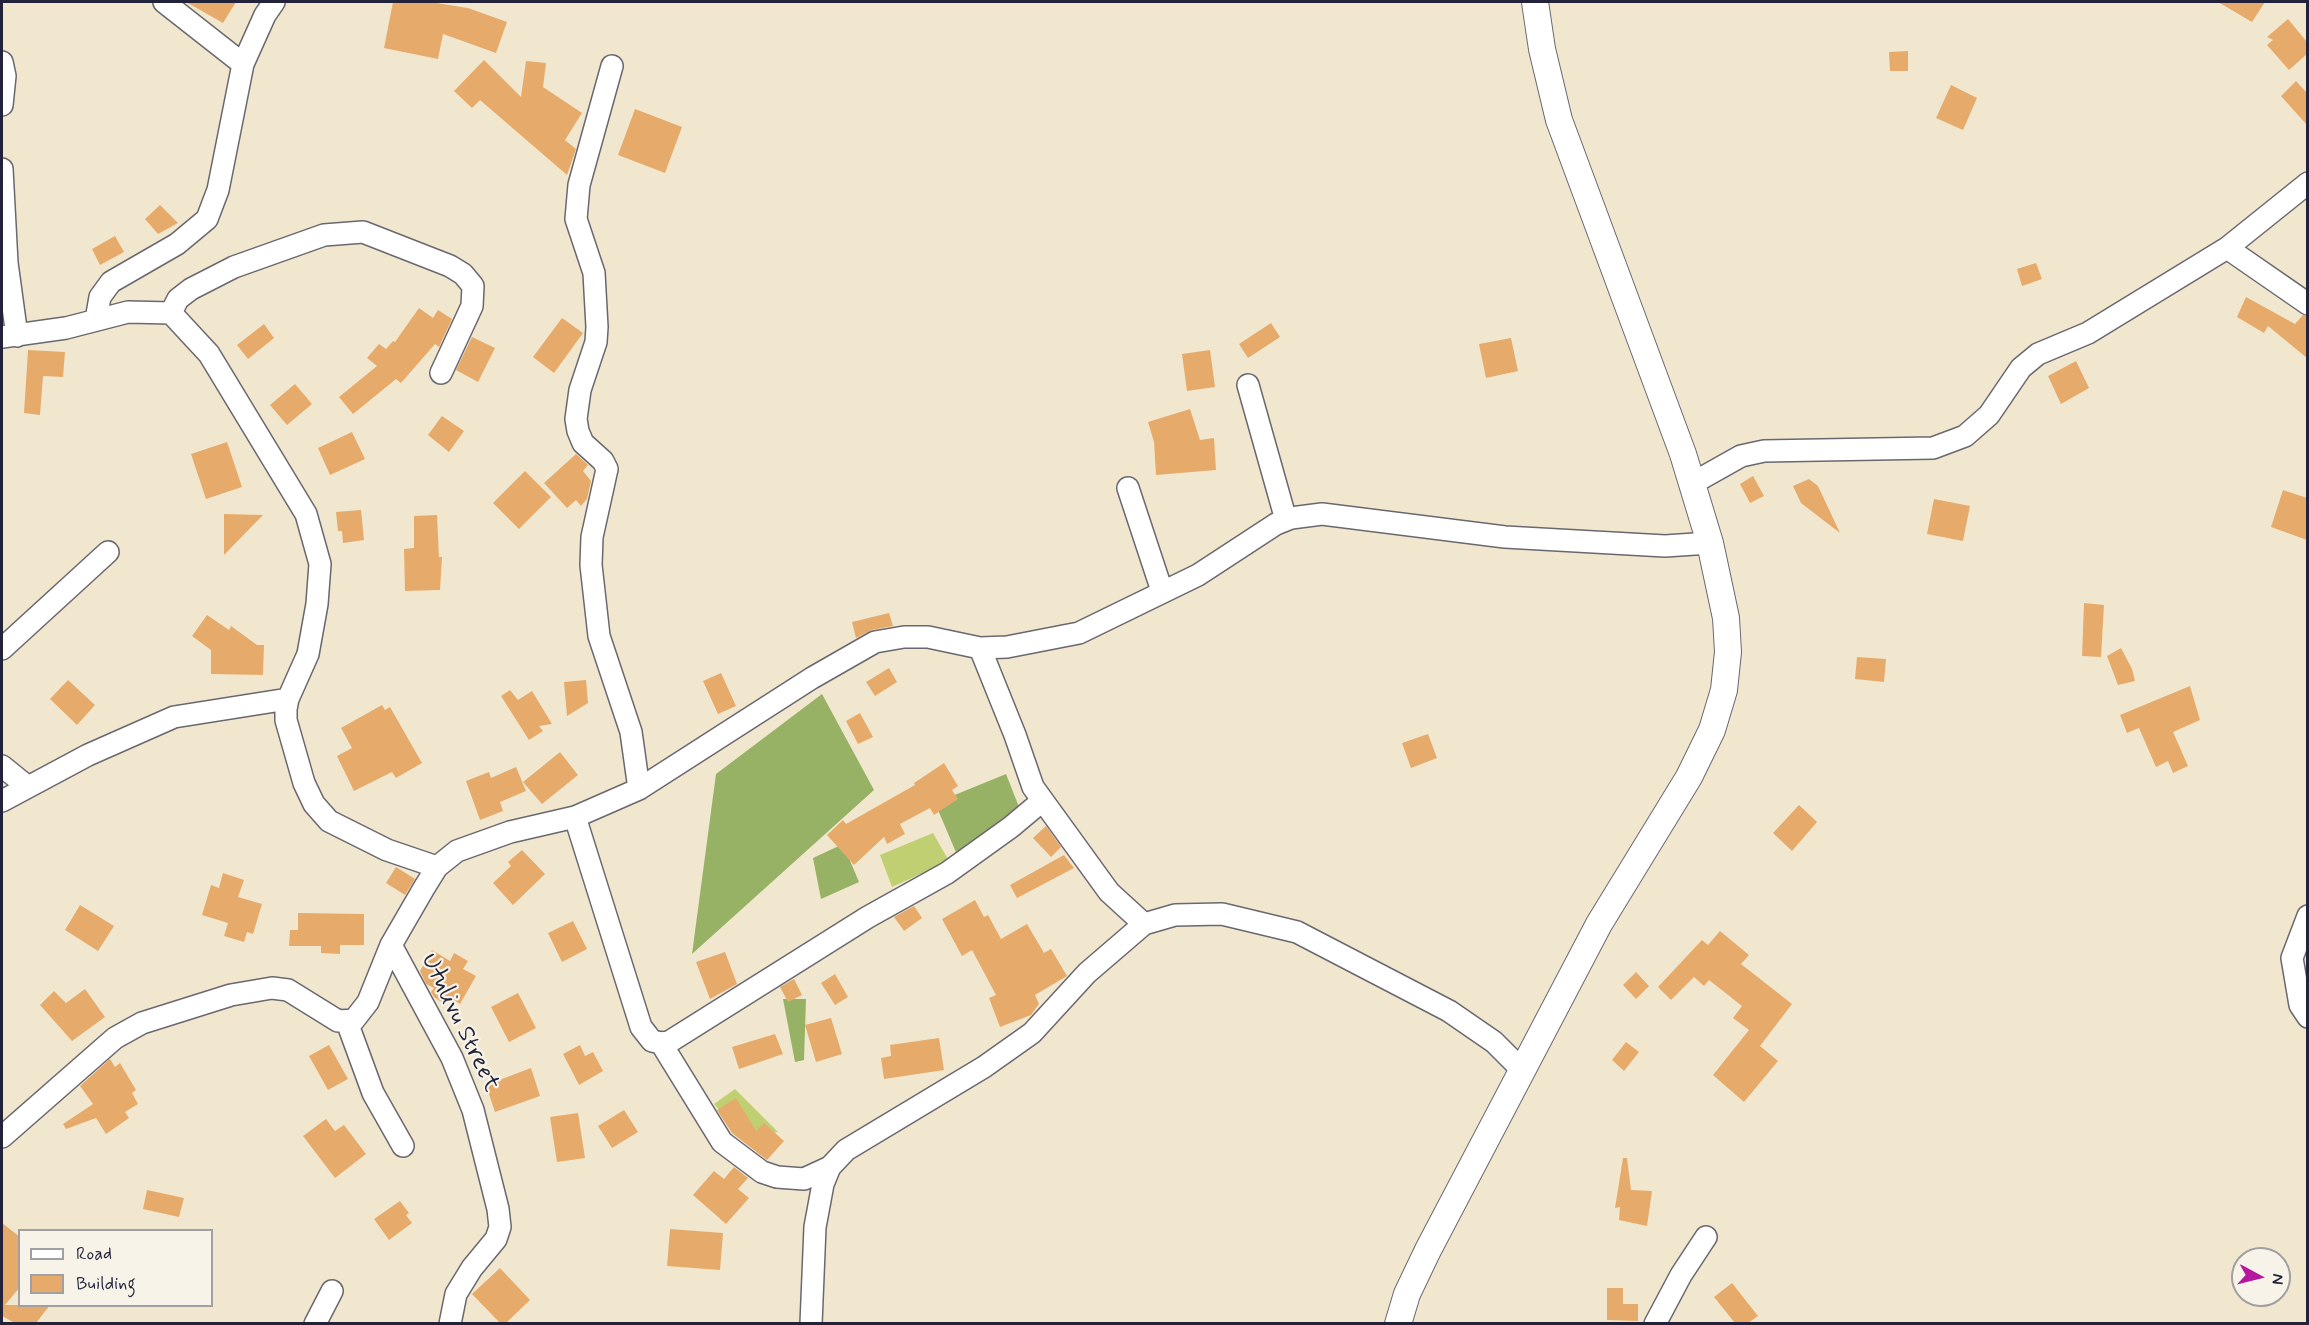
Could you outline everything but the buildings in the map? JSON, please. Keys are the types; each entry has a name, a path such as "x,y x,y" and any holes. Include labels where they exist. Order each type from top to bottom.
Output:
{"street":[{"path":"164,2 243,64"},
{"path":"96,320 100,297 111,282 177,244 207,219 218,190 243,64 265,15 274,2"},
{"path":"1398,1323 1407,1294 1428,1250 1599,924 1689,777 1712,730 1724,690 1728,652 1726,618 1710,543 1693,483 1559,120 1542,49 1536,2"},
{"path":"2,62 5,76 2,105"},
{"path":"612,66 578,196 576,219 594,273 597,327 596,342 580,390 576,419 583,443 603,461 608,469 592,537 591,565 599,636 631,732 639,789"},
{"path":"2,169 9,336 66,328 128,312 171,313 209,354 306,514 320,564 317,604 308,654 288,699 286,720 304,783 314,804 329,821 387,850 437,867"},
{"path":"1693,483 1741,456 1764,451 1933,448 1965,436 1989,415 2021,368 2038,354 2088,333 2228,248 2307,183"},
{"path":"171,313 178,299 191,289 234,267 324,235 363,232 450,266 463,274 473,286 472,306 441,373"},
{"path":"2228,248 2307,304"},
{"path":"1248,385 1286,520"},
{"path":"1128,488 1162,591"},
{"path":"2,1137 115,1038 142,1023 231,995 272,987 288,990 338,1021 347,1022 360,1015 368,1002 392,945 437,867 457,851 477,842 575,817 639,789 813,678 875,642 904,636 928,637 980,648 1007,647 1079,633 1106,622 1162,591 1198,575 1286,520 1322,514 1505,537 1665,546 1710,543"},
{"path":"2,649 108,552"},
{"path":"980,648 1016,735 1033,787 1109,892 1144,924"},
{"path":"2,801 88,755 174,717 288,699"},
{"path":"2,766 28,787"},
{"path":"575,817 642,1027 652,1041 661,1043 669,1042 868,917 947,873 1011,827 1042,801"},
{"path":"661,1043 722,1142 762,1172 777,1177 804,1179 830,1167 855,1144 984,1067 1032,1033 1087,973 1144,924 1175,915 1222,914 1297,932 1449,1011 1494,1042 1522,1070"},
{"path":"2307,916 2292,958 2300,1005 2307,1017"},
{"name":"Utulivu Street","path":"392,945 452,1058 473,1110 498,1209 500,1227 496,1239 472,1268 456,1294 450,1323"},
{"path":"347,1022 373,1093 403,1146"},
{"path":"811,1323 815,1227 823,1184 830,1167"},
{"path":"1655,1323 1681,1275 1706,1237"},
{"path":"315,1323 332,1291"}],"green space":[{"path":"822,694 874,790 692,954 716,774"},
{"path":"1006,774 1021,812 961,864 935,803"},
{"path":"933,833 949,861 892,887 880,855"},
{"path":"843,844 859,882 821,899 813,858"},
{"path":"783,999 806,999 804,1060 795,1062"},
{"path":"735,1089 778,1132 743,1138 714,1104"}]}
